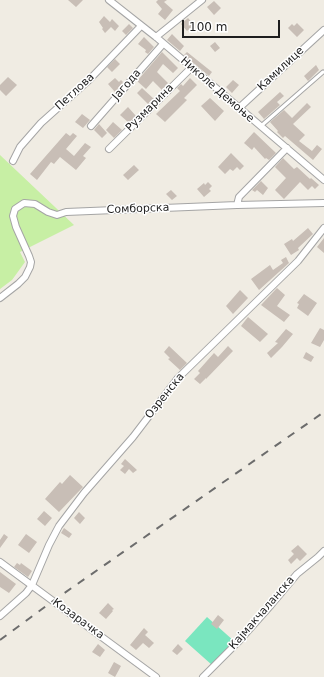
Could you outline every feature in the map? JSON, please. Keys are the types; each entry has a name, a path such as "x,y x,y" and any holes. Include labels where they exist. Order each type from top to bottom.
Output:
{"street":[{"name":"Николе Демоње","path":"109,0 324,180"},
{"path":"156,38 202,0"},
{"name":"Петлова","path":"13,161 20,147 41,123 89,80 141,26"},
{"name":"Камилице","path":"239,108 324,30"},
{"name":"Јагода","path":"91,126 163,44"},
{"name":"Рузмарина","path":"110,149 191,68"},
{"path":"237,205 240,197 287,148"},
{"name":"Сомборска","path":"0,298 22,281 31,262 16,227 13,216 16,209 24,203 35,204 48,212 57,215 66,212 324,202"},
{"name":"Озренска","path":"0,616 26,593 32,585 59,526 84,493 133,437 178,378 298,261 324,228"},
{"name":"Кајмакчаланска","path":"203,677 238,642 297,574 324,551"},
{"name":"Козарачка","path":"0,562 156,677"}],"lane":[{"path":"260,127 323,72"}],"green space":[{"path":"0,155 74,225 20,252 25,262 12,280 0,289"},
{"path":"207,617 234,641 212,665 185,641"}],"building":[{"path":"68,0 83,0 76,7"},
{"path":"158,0 167,0 164,2 173,10 165,20 158,14 162,9 156,2"},
{"path":"214,1 221,8 214,15 207,7"},
{"path":"104,16 110,22 112,19 119,26 115,31 111,27 105,33 102,29 103,28 99,22"},
{"path":"188,18 194,25 187,31 181,24"},
{"path":"297,23 304,30 297,37 288,28 292,24 294,26"},
{"path":"129,24 133,28 126,35 122,31"},
{"path":"172,34 184,46 180,51 167,40"},
{"path":"144,37 154,47 148,54 145,52 146,50 138,44"},
{"path":"215,42 220,48 215,52 210,46"},
{"path":"162,52 178,68 173,73 163,64 157,72 168,83 162,90 153,81 146,89 137,81"},
{"path":"187,52 212,72 209,76 184,55"},
{"path":"115,59 120,64 112,72 107,67"},
{"path":"316,65 319,70 308,81 304,76"},
{"path":"8,77 17,85 6,96 0,90 0,85"},
{"path":"115,78 119,82 121,80 123,82 115,92 108,84"},
{"path":"190,78 197,85 184,98 187,100 165,122 156,114 180,91 177,88 181,84 183,86"},
{"path":"233,80 239,85 232,93 226,87"},
{"path":"142,88 154,99 148,104 137,93"},
{"path":"280,92 284,96 277,102 280,105 264,119 258,112"},
{"path":"210,98 224,111 215,121 201,106"},
{"path":"307,103 311,107 293,124 305,135 299,141 312,151 317,145 322,149 313,160 285,136 283,138 270,122 284,110 292,118"},
{"path":"128,107 136,116 129,123 120,115"},
{"path":"82,114 90,120 83,128 75,122"},
{"path":"113,122 122,130 114,138 106,130"},
{"path":"99,124 107,133 102,138 94,130"},
{"path":"254,132 276,153 269,160 266,158 265,159 254,147 252,150 244,143"},
{"path":"66,133 70,136 73,133 77,136 66,149 74,156 85,143 91,147 83,156 86,158 76,170 60,157 54,164 51,162 37,180 30,174"},
{"path":"231,153 244,166 240,170 237,167 233,171 230,169 225,174 218,167"},
{"path":"283,158 294,169 297,167 319,185 315,189 312,186 308,190 300,182 284,199 275,190 286,178 275,167"},
{"path":"134,165 139,170 128,180 123,175"},
{"path":"261,181 268,188 263,195 257,190 255,192 252,190"},
{"path":"208,182 212,186 209,189 211,191 204,197 197,189 204,183 205,185"},
{"path":"171,190 177,196 172,200 166,194"},
{"path":"308,228 313,234 298,248 299,250 291,255 284,244 292,239 293,241"},
{"path":"324,238 324,253 317,247"},
{"path":"286,257 289,263 259,290 251,279 270,265 273,270 283,263 281,260"},
{"path":"277,288 285,295 277,306 290,315 284,322 261,305"},
{"path":"240,290 248,298 233,314 226,306"},
{"path":"304,294 317,303 308,316 297,308 299,304 297,303"},
{"path":"248,317 268,334 260,342 241,326"},
{"path":"320,328 324,330 324,340 320,347 311,343"},
{"path":"286,329 293,334 271,358 267,353 278,343 275,342"},
{"path":"169,346 187,363 180,370 168,359 170,358 164,352"},
{"path":"228,346 233,351 206,379 200,384 194,379 200,373 198,371 214,353 218,357"},
{"path":"306,352 314,357 311,362 303,358"},
{"path":"125,459 137,470 133,473 129,469 125,474 120,470 124,466 121,464"},
{"path":"70,475 83,487 59,512 45,499 60,482 62,484"},
{"path":"44,511 52,518 45,526 37,519"},
{"path":"79,512 85,518 80,524 74,518"},
{"path":"64,528 72,534 69,538 61,533"},
{"path":"4,534 8,537 0,548 0,540"},
{"path":"26,534 37,542 29,553 18,545"},
{"path":"298,545 307,554 300,561 297,558 291,564 288,560 294,554 291,551"},
{"path":"17,563 20,565 21,563 32,571 28,577 14,567"},
{"path":"0,572 16,584 9,593 0,587"},
{"path":"108,603 114,609 106,619 99,613"},
{"path":"218,615 224,620 217,629 211,624"},
{"path":"144,628 148,632 145,635 154,643 149,648 143,643 136,650 130,645"},
{"path":"98,644 105,650 100,657 92,652"},
{"path":"178,644 183,649 177,655 172,651"},
{"path":"114,662 121,666 115,677 108,673"}],"railway":[{"path":"0,640 53,601 324,412"}]}
